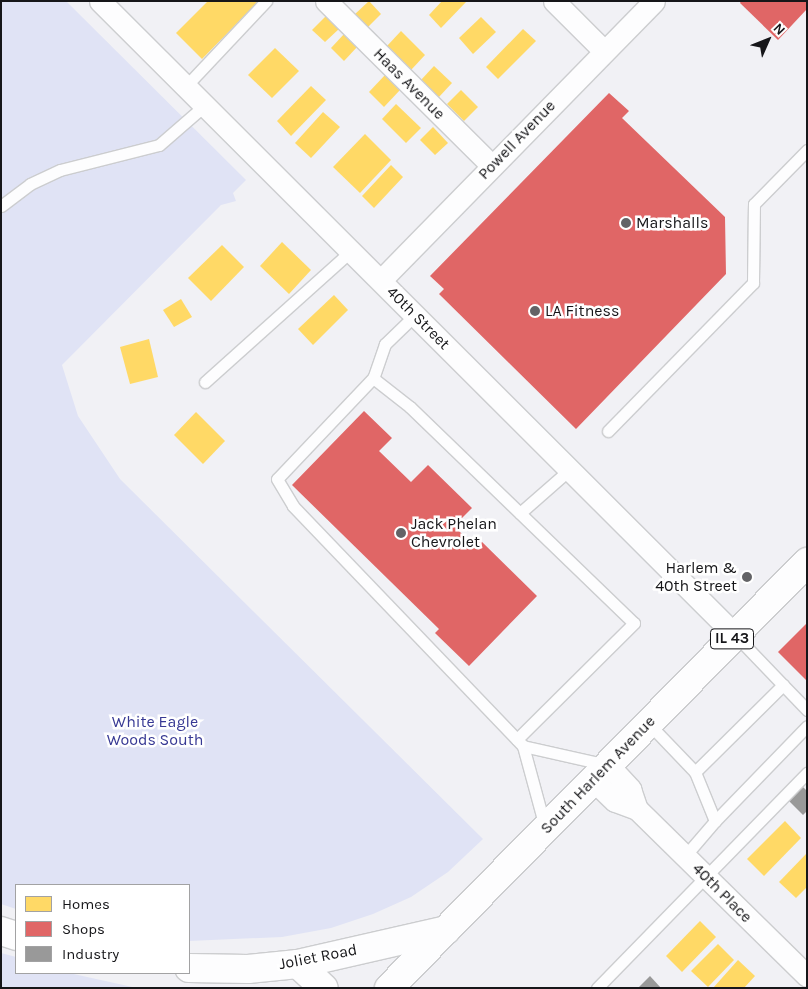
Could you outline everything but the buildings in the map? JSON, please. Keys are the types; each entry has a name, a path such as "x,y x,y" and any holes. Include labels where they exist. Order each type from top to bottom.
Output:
{"main road":[{"name":"South Harlem Avenue","path":"400,984 446,930 545,828 735,635 805,568"},
{"name":"Joliet Road","path":"190,968 248,969 298,964 446,930"},
{"path":"1,931 15,936"},
{"path":"298,964 324,988"}],"street":[{"name":"40th Street","path":"100,1 416,314 735,635"},
{"name":"Haas Avenue","path":"326,1 492,166"},
{"path":"554,1 604,51"},
{"name":"Powell Avenue","path":"381,280 654,1"},
{"name":"40th Place","path":"600,772 615,801 637,809 807,976"}],"lane":[{"path":"186,86 266,1"},
{"path":"1,206 30,184 60,170 158,145 206,105"},
{"path":"608,431 753,282 754,204 807,150"},
{"path":"205,382 351,251"},
{"path":"416,314 385,344 373,378 276,479 293,506 520,742 600,772"},
{"path":"373,378 410,407 634,623 520,742"},
{"path":"520,513 570,469"},
{"path":"735,635 807,710"},
{"path":"695,772 783,685"},
{"path":"648,724 695,772 715,821"},
{"path":"685,856 715,821 807,726"},
{"path":"520,742 545,828"},
{"path":"597,988 806,777"},
{"path":"606,979 615,988"}],"green space":[{"name":"White Eagle Woods South","path":"1,1 66,1 246,180 233,193 236,201 221,205 62,365 78,416 120,479 483,839 448,872 411,897 373,914 331,928 282,937 190,941 190,884 15,884 15,909 1,904"},
{"path":"1,953 15,957 15,974 74,974 137,988 1,988"}],"place":[{"name":"Marshalls","path":"626,223"},
{"name":"LA Fitness","path":"535,311"},
{"name":"Jack Phelan Chevrolet","path":"401,533"},
{"name":"Harlem & 40th Street","path":"747,577"}]}
